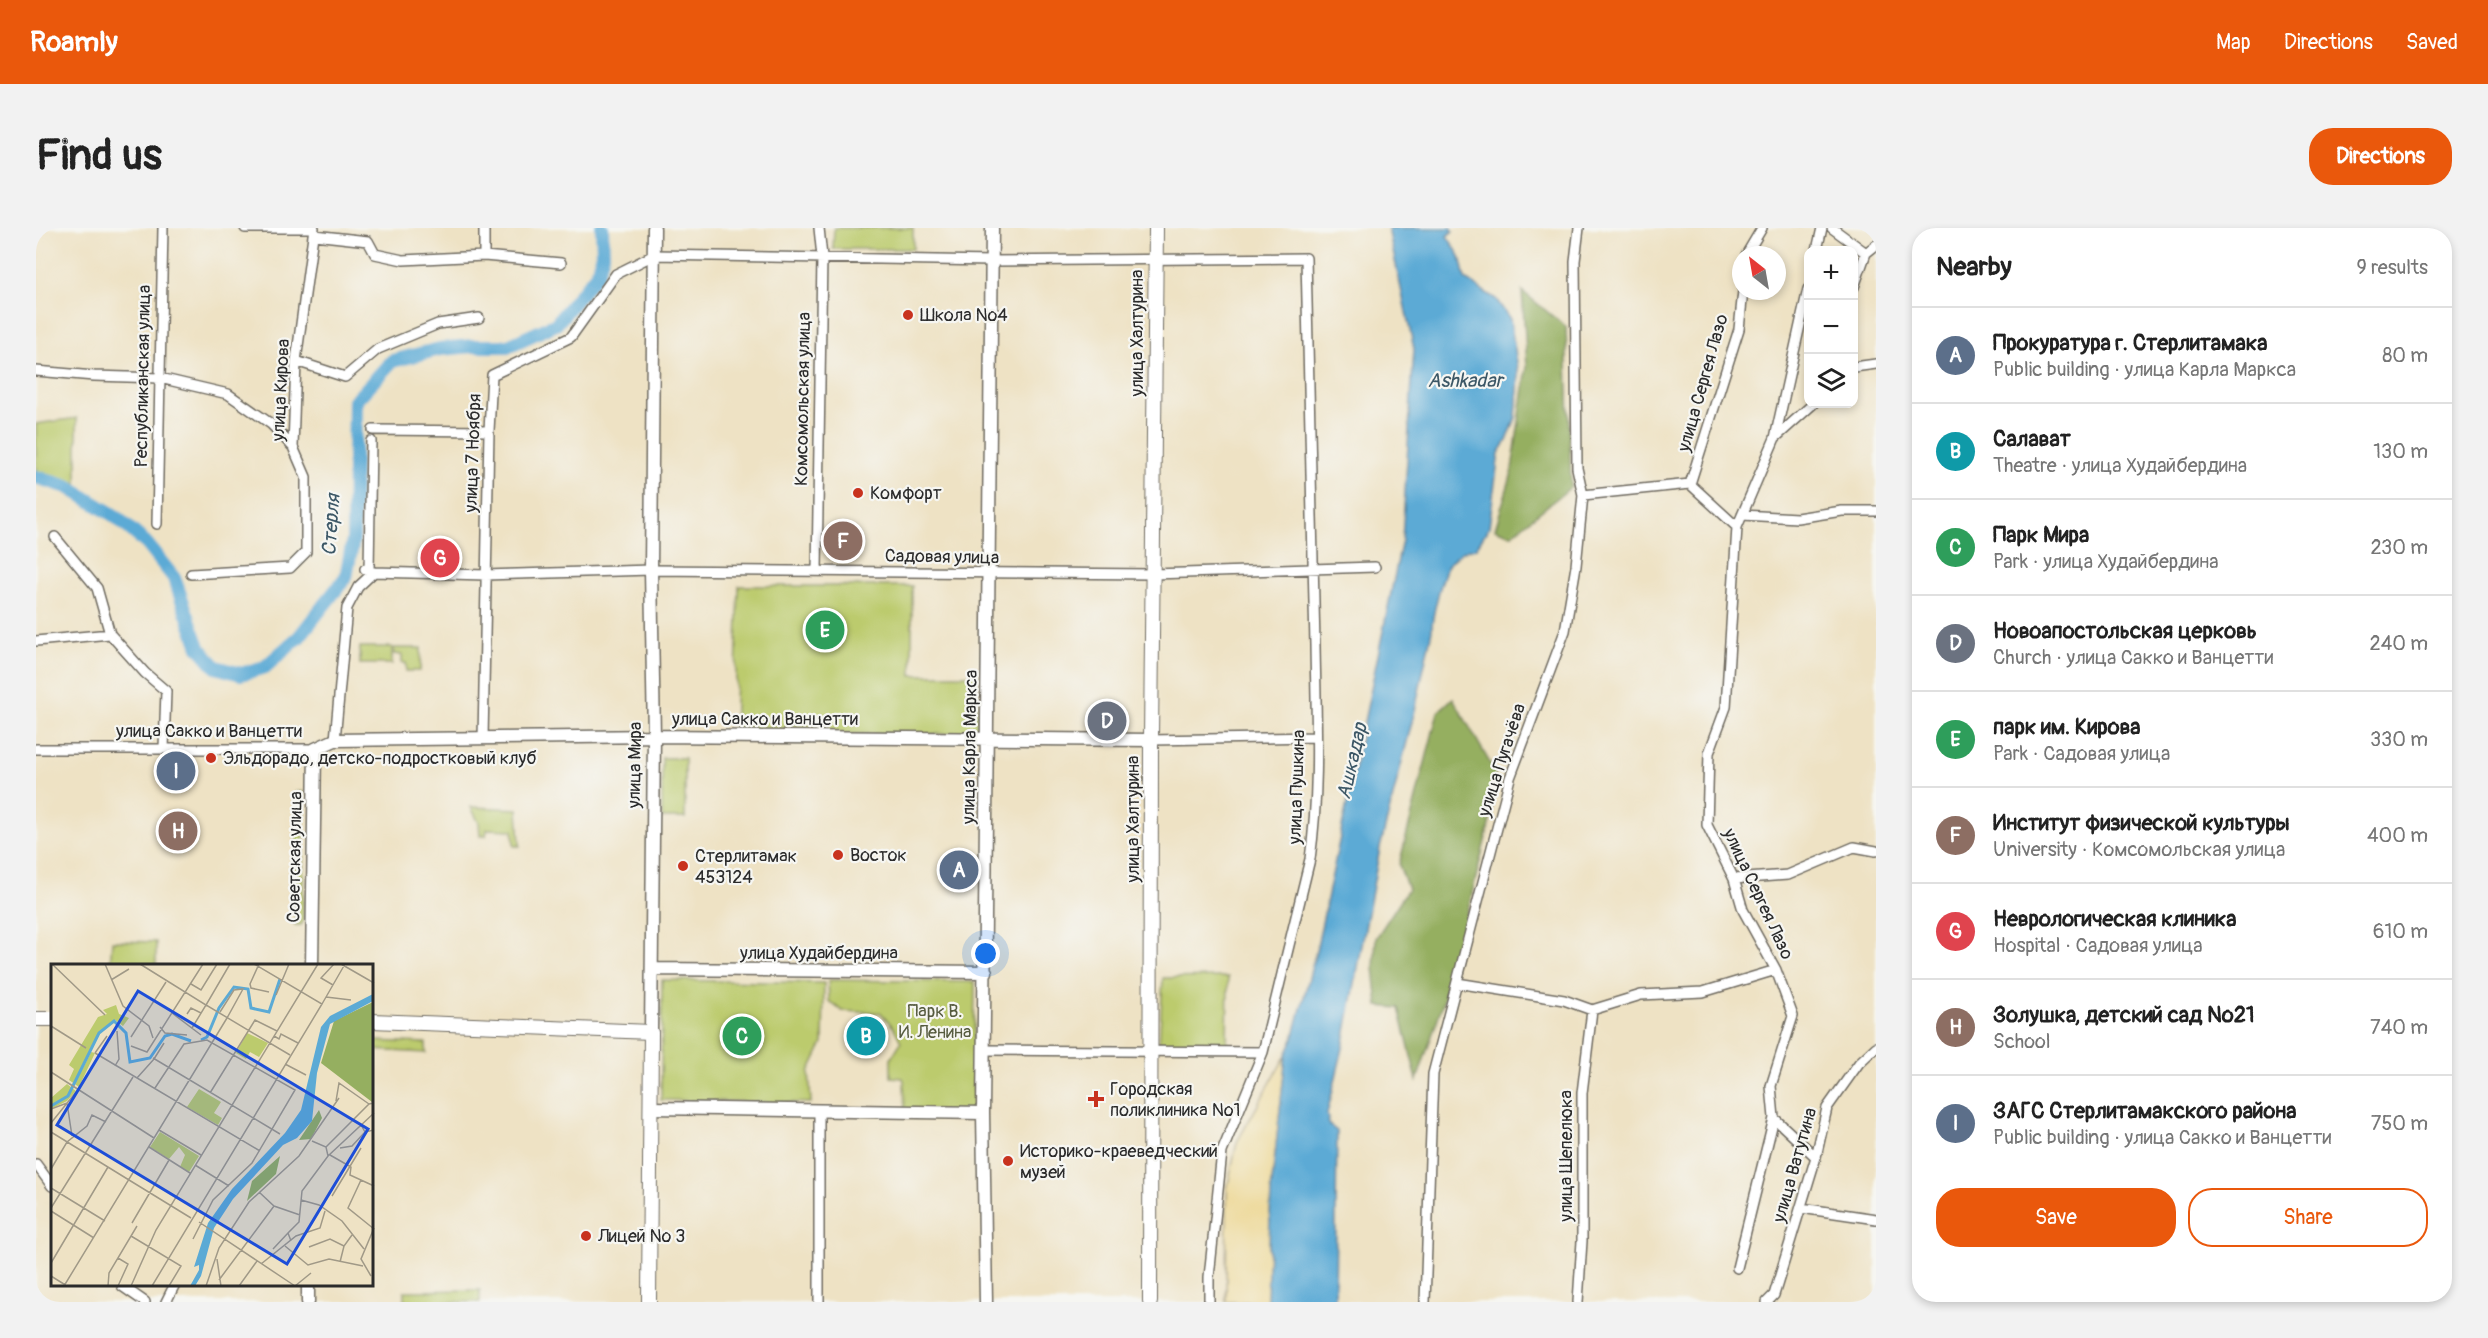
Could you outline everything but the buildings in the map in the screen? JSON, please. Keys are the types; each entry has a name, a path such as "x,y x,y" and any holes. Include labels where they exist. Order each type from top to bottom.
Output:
{"main road":[{"name":"улица Халтурина","path":"1150,1302 1151,740 1156,228"},
{"path":"374,1021 651,1036"},
{"path":"374,1029 651,1036"},
{"name":"улица Мира","path":"649,1302 651,1036"}],"street":[{"name":"Республиканская улица","path":"157,524 163,228"},
{"path":"245,228 314,230 368,241 375,254 403,260 484,256 561,263"},
{"path":"484,228 484,256"},
{"name":"улица Мира","path":"651,1036 654,736 651,570 654,228"},
{"name":"Комсомольская улица","path":"817,572 822,257 819,228"},
{"name":"улица Карла Маркса","path":"986,1302 983,1113 992,228"},
{"name":"улица Пугачёва","path":"1425,1302 1433,1074 1510,778 1565,631 1576,566 1583,495 1577,468 1575,261 1579,228"},
{"path":"1751,246 1762,228"},
{"path":"1818,246 1822,228"},
{"path":"1832,228 1866,253"},
{"name":"улица Кирова","path":"191,574 290,568 306,552 306,477 293,447 296,361 314,230"},
{"path":"1858,276 1866,253 1876,245"},
{"path":"654,255 991,261 1155,261"},
{"name":"улица 7 Ноября","path":"483,739 492,375 571,337 616,274 654,255"},
{"name":"улица Пушкина","path":"1155,261 1306,258 1314,569 1316,737 1314,834 1310,859 1263,1052 1222,1152 1210,1266 1209,1302"},
{"name":"улица Сергея Лазо","path":"1690,484 1739,329 1742,300"},
{"name":"улица Сергея Лазо","path":"1737,1268 1774,1118 1771,1086 1793,1016 1776,970 1743,910 1734,879 1707,825 1709,753 1726,707 1737,527 1774,438 1806,300"},
{"path":"296,361 345,377 378,349 387,345 438,324 479,318"},
{"path":"1858,366 1876,364"},
{"path":"36,371 160,378 228,394 271,424 293,447"},
{"name":"улица Сергея Лазо","path":"1774,438 1809,408"},
{"path":"373,430 489,432"},
{"path":"335,740 347,608 369,571 371,441"},
{"path":"1583,495 1690,484 1737,527"},
{"path":"1742,515 1797,518 1842,511 1876,511"},
{"path":"55,537 97,588 110,634 145,673 166,691 164,748"},
{"name":"Садовая улица","path":"369,571 486,575 651,570 1153,574 1376,567"},
{"path":"36,641 110,634"},
{"name":"улица Сакко и Ванцетти","path":"36,749 315,749 335,740 654,736 1151,740 1316,737"},
{"name":"Советская улица","path":"312,964 315,749"},
{"path":"1734,879 1788,875 1854,847 1876,851"},
{"name":"улица Худайбердина","path":"652,969 986,972"},
{"path":"1456,983 1564,1000 1592,1010 1641,995 1703,992 1776,970"},
{"name":"улица Шепелюка","path":"1578,1302 1582,1241 1582,1093 1592,1010"},
{"name":"улица Ватутина","path":"1767,1302 1774,1295 1801,1208 1827,1108 1859,1063 1876,1047"},
{"path":"984,1050 1263,1052"},
{"path":"651,1108 983,1113"},
{"path":"819,1111 819,1302"},
{"path":"1774,1118 1816,1157"},
{"path":"36,1164 51,1184"},
{"path":"1801,1208 1876,1219"},
{"path":"123,1287 145,1302"},
{"path":"166,1302 174,1287"}],"green space":[{"path":"834,228 913,228 913,249 833,249"},
{"path":"1522,291 1566,327 1571,487 1511,535 1495,529 1511,476 1527,367"},
{"path":"77,418 77,486 36,473 36,424"},
{"path":"739,586 912,586 912,675 977,675 977,734 734,734"},
{"path":"360,647 392,647 392,664 360,664"},
{"path":"394,648 421,648 420,671 406,671 406,663 402,663 402,655 394,654"},
{"path":"1453,698 1495,772 1492,813 1450,982 1417,1080 1399,1008 1378,1006 1374,967 1376,938 1408,889 1399,865 1438,712"},
{"path":"662,758 685,758 685,818 662,818"},
{"path":"296,792 304,792 303,922 301,925 295,925"},
{"path":"471,807 518,809 520,846 514,846 513,830 487,829 486,836 480,836 479,823"},
{"path":"112,941 156,942 156,964 110,964"},
{"path":"1228,977 1227,1047 1159,1046 1163,978"},
{"path":"662,980 824,983 823,1043 809,1072 811,1103 661,1100"},
{"name":"Парк В. И. Ленина","path":"828,980 975,982 973,1112 905,1112 903,1078 891,1077 891,1058 901,1042 894,1028 881,1013 842,1011 829,1001"},
{"path":"374,1041 426,1043 426,1053 374,1050"},
{"path":"480,1290 480,1302 404,1302 404,1291"}],"sand":[{"path":"1286,1055 1271,1191 1267,1302 1226,1302 1227,1189 1237,1142"}],"water":[{"name":"Ashkadar","path":"1388,228 1452,228 1453,231 1447,236 1460,256 1465,279 1496,299 1510,319 1519,375 1516,417 1507,441 1499,453 1489,527 1476,548 1462,552 1451,561 1442,583 1415,710 1380,848 1343,1048 1327,1114 1329,1125 1337,1131 1335,1302 1267,1302 1271,1191 1286,1055 1293,1039 1317,947 1402,540 1414,349"}],"waterway":[{"name":"Стерля","path":"36,477 68,487 115,516 147,544 174,578 199,647 216,667 241,674 265,667 299,637 346,577 353,540 355,401 392,361 440,349 508,346 556,324 597,274 603,254 602,228"}],"place":[{"name":"Школа №4","path":"908,315"},
{"name":"Комфорт","path":"858,493"},
{"name":"Институт физической культуры","path":"843,541"},
{"name":"Неврологическая клиника","path":"440,558"},
{"name":"парк им. Кирова","path":"825,630"},
{"name":"Новоапостольская церковь","path":"1107,721"},
{"name":"Эльдорадо, детско-подростковый клуб","path":"211,758"},
{"name":"ЗАГС Стерлитамакского района","path":"176,771"},
{"name":"Золушка, детский сад №21","path":"178,831"},
{"name":"Восток","path":"838,855"},
{"name":"Стерлитамак 453124","path":"683,866"},
{"name":"Прокуратура г. Стерлитамака","path":"959,870"},
{"name":"Парк Мира","path":"742,1036"},
{"name":"Салават","path":"866,1036"},
{"name":"Городская поликлиника №1","path":"1096,1099"},
{"name":"Историко-краеведческий музей","path":"1008,1161"},
{"name":"Лицей № 3","path":"586,1236"}],"water label":[{"name":"Ашкадар","path":"1352,761"}]}
